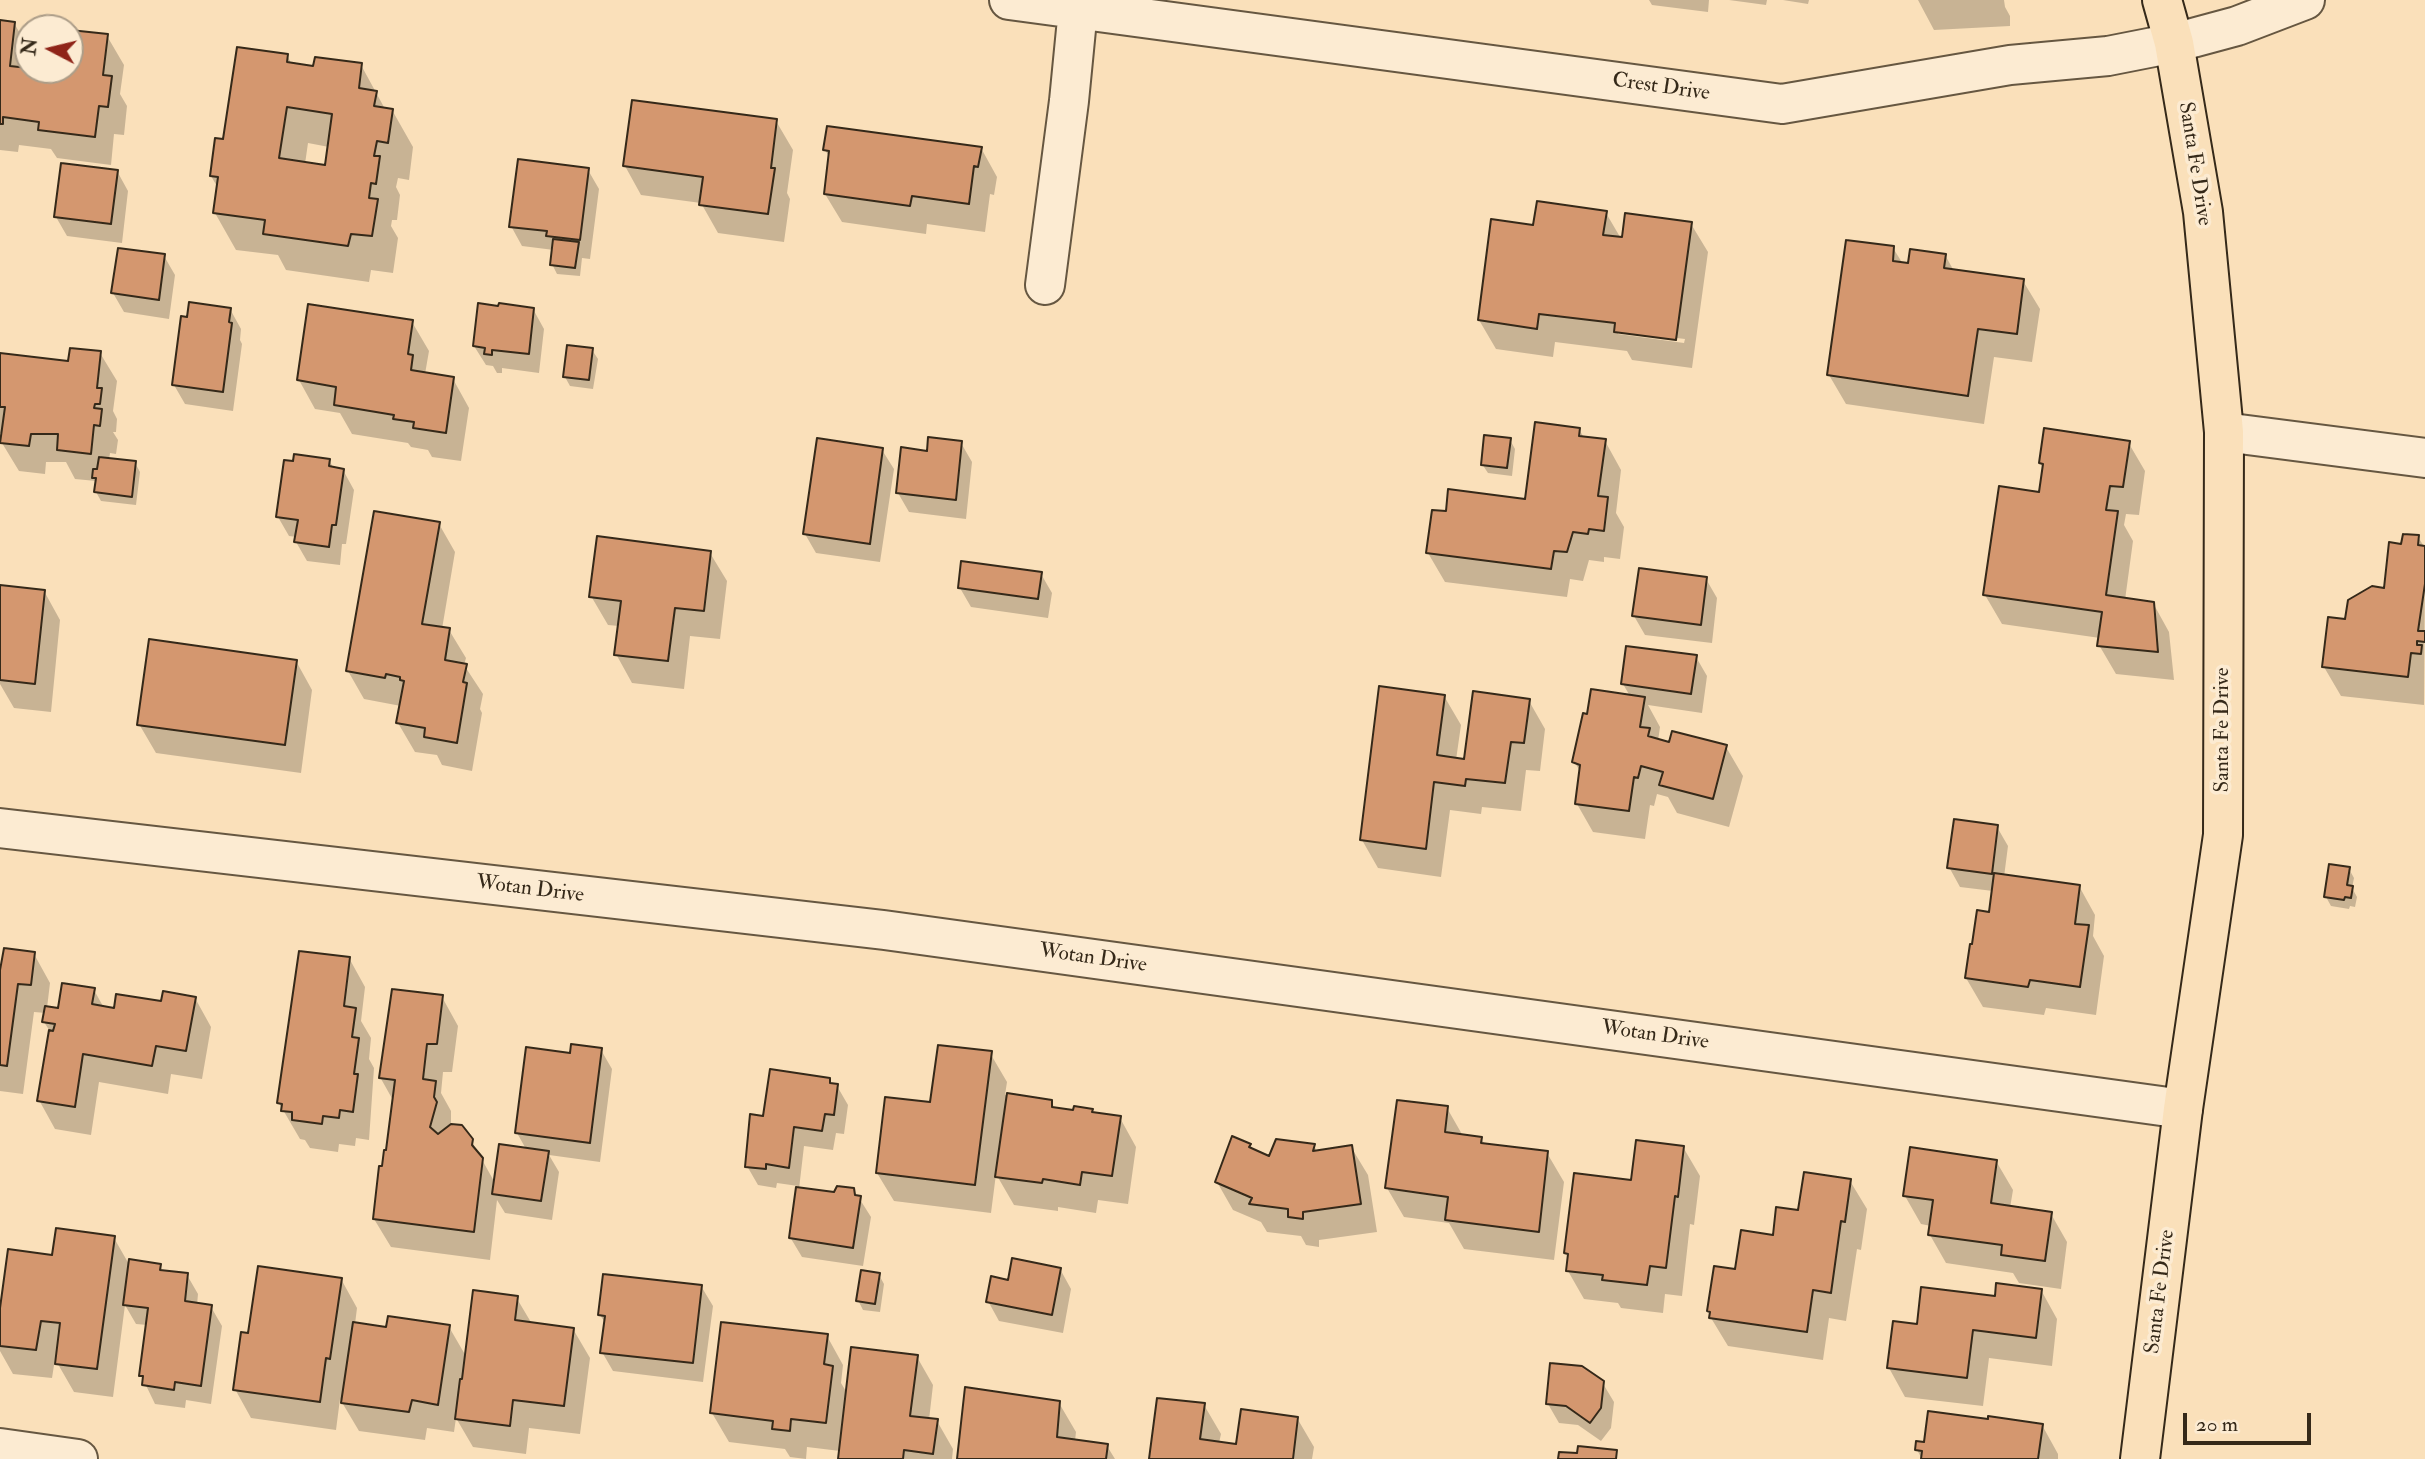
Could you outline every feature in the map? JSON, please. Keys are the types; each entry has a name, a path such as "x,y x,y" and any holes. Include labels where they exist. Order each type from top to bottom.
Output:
{"main road":[{"name":"Santa Fe Drive","path":"2140,1459 2183,1109 2223,835 2224,432 2203,212 2174,43 2162,0"}],"street":[{"name":"Crest Drive","path":"1009,0 1782,104 2010,65 2109,56 2174,43 2237,26 2305,0"},
{"path":"1045,285 1068,114 1078,9"},
{"path":"2224,432 2425,458"},
{"name":"Wotan Drive","path":"0,828 884,930 2183,1109"},
{"path":"0,1448 78,1459"}],"building":[{"path":"0,20 14,22 10,66 14,66 14,84 84,84 84,31 108,34 103,75 112,76 108,107 99,106 95,137 38,130 39,122 3,117 3,124 0,124"},
{"path":"237,47 288,54 287,62 313,66 315,57 362,63 359,88 377,91 374,106 393,109 388,143 377,141 374,156 380,156 376,184 371,183 369,198 378,199 372,236 351,234 348,246 263,234 265,220 213,213 218,177 210,176 215,138 223,139","holes":["287,107 332,114 325,165 279,158"]},
{"path":"632,100 777,119 771,168 775,168 768,214 699,205 703,177 623,166"},
{"path":"827,126 982,147 978,167 974,166 969,204 912,196 910,206 824,194 829,151 823,150"},
{"path":"518,159 589,168 580,240 546,236 547,231 509,227"},
{"path":"61,163 118,170 111,224 54,217"},
{"path":"1537,201 1607,211 1603,235 1622,237 1625,213 1692,222 1676,340 1614,332 1615,323 1539,314 1537,329 1478,320 1491,219 1533,225"},
{"path":"553,239 579,242 575,268 550,265"},
{"path":"1846,240 1894,246 1893,261 1908,263 1910,249 1946,254 1944,268 2024,279 2017,334 1978,329 1968,396 1827,375"},
{"path":"118,248 165,254 159,300 111,293"},
{"path":"189,302 231,308 229,322 232,323 223,392 172,385 181,316 187,317"},
{"path":"478,303 534,308 529,354 492,350 492,355 484,354 485,348 473,346"},
{"path":"308,304 413,320 408,354 413,355 411,370 454,377 446,433 413,428 414,422 393,419 394,415 334,405 336,387 297,380"},
{"path":"567,345 593,348 589,380 563,377"},
{"path":"70,348 101,351 97,388 102,388 100,404 95,404 94,408 102,409 100,426 94,425 91,454 57,450 58,434 31,434 29,446 0,443 5,407 0,407 0,353 68,361"},
{"path":"1535,422 1580,428 1579,436 1606,439 1598,496 1608,497 1604,531 1589,529 1588,534 1573,532 1567,552 1554,551 1551,569 1426,553 1432,510 1446,511 1448,489 1525,499"},
{"path":"2044,428 2130,441 2123,487 2110,486 2106,510 2118,511 2106,595 2154,602 2158,652 2097,646 2102,612 1983,595 1999,486 2039,492 2043,464 2039,463"},
{"path":"1484,435 1511,438 1507,468 1481,465"},
{"path":"928,437 962,441 956,500 896,493 901,447 927,451"},
{"path":"817,438 883,448 870,544 803,534"},
{"path":"294,454 330,459 329,466 344,469 336,525 332,525 329,547 294,542 298,520 276,517 284,460 293,461"},
{"path":"99,457 136,461 132,497 94,492 96,478 92,478 93,469 97,469"},
{"path":"374,511 440,522 422,624 450,628 445,660 467,664 463,682 467,683 457,743 424,737 425,728 396,723 404,681 400,680 400,677 386,674 385,678 346,671"},
{"path":"2403,534 2419,535 2418,545 2425,546 2425,584 2418,631 2425,631 2425,642 2417,641 2417,645 2422,645 2421,654 2411,653 2408,677 2322,667 2328,617 2345,619 2348,600 2372,586 2384,588 2389,542 2401,544"},
{"path":"597,536 711,551 704,611 675,608 668,661 614,655 621,601 589,597"},
{"path":"961,561 1042,572 1038,599 958,588"},
{"path":"1639,568 1707,577 1701,625 1632,616"},
{"path":"0,585 45,590 35,684 0,680"},
{"path":"149,639 297,660 285,745 137,725"},
{"path":"1626,646 1697,655 1691,694 1621,684"},
{"path":"1379,686 1445,695 1437,755 1464,759 1473,691 1530,699 1524,743 1511,742 1505,783 1466,779 1465,786 1434,782 1426,849 1360,840"},
{"path":"1591,689 1645,697 1640,727 1650,728 1648,736 1669,742 1672,731 1727,745 1713,799 1659,785 1663,772 1641,766 1638,778 1634,777 1629,811 1575,804 1580,765 1572,762 1583,713 1587,714"},
{"path":"1954,819 1998,825 1992,874 1947,868"},
{"path":"2329,864 2350,867 2347,885 2353,886 2351,898 2345,897 2344,900 2324,897"},
{"path":"1994,873 2080,885 2075,924 2089,925 2080,987 2030,980 2028,987 1965,978 1977,910 1989,912"},
{"path":"4,948 35,952 31,985 18,984 7,1066 0,1065 0,970"},
{"path":"299,951 350,957 344,1006 356,1008 352,1037 359,1038 353,1112 340,1110 339,1118 323,1116 322,1124 292,1120 292,1112 281,1111 282,1104 277,1103"},
{"path":"62,983 95,988 92,1004 114,1008 116,994 161,1001 163,991 196,997 186,1051 156,1046 152,1066 83,1054 75,1107 37,1101 49,1030 53,1031 55,1024 42,1022 45,1006 58,1008"},
{"path":"392,989 443,995 437,1044 427,1044 423,1079 436,1081 434,1097 437,1102 430,1127 438,1134 451,1124 462,1125 473,1139 472,1145 483,1158 474,1232 373,1219 379,1166 382,1166 386,1150 395,1080 379,1078"},
{"path":"571,1044 602,1048 590,1143 515,1133 526,1047 570,1053"},
{"path":"938,1045 992,1051 975,1185 876,1173 885,1097 930,1102"},
{"path":"770,1069 830,1078 830,1083 838,1084 834,1115 825,1114 822,1131 794,1127 789,1168 766,1164 766,1169 745,1167 750,1114 763,1116"},
{"path":"1007,1093 1052,1100 1052,1107 1073,1110 1074,1106 1093,1109 1092,1112 1121,1116 1112,1176 1082,1172 1080,1185 1043,1179 1042,1183 995,1177"},
{"path":"1397,1100 1448,1106 1445,1132 1482,1137 1481,1143 1548,1151 1539,1232 1445,1220 1448,1197 1385,1188"},
{"path":"1232,1136 1269,1156 1276,1139 1315,1144 1313,1151 1352,1145 1361,1204 1303,1212 1303,1219 1288,1217 1288,1209 1249,1204 1252,1198 1215,1182"},
{"path":"1636,1140 1684,1146 1666,1268 1650,1266 1647,1285 1602,1280 1603,1275 1566,1271 1568,1254 1564,1253 1574,1173 1631,1180"},
{"path":"499,1144 549,1151 541,1201 492,1194"},
{"path":"1910,1147 1997,1160 1991,1203 2052,1212 2045,1261 2001,1255 2002,1245 1928,1235 1933,1200 1903,1196"},
{"path":"1804,1172 1851,1179 1845,1222 1841,1221 1831,1293 1813,1290 1807,1332 1709,1318 1710,1312 1707,1311 1714,1266 1735,1269 1741,1230 1773,1235 1776,1207 1798,1210"},
{"path":"837,1186 854,1188 855,1195 861,1196 853,1248 789,1238 796,1187 834,1192"},
{"path":"56,1228 115,1236 97,1369 55,1364 60,1323 41,1321 36,1350 0,1346 0,1308 8,1249 52,1255"},
{"path":"1012,1258 1061,1268 1052,1315 986,1302 991,1276 1008,1280"},
{"path":"129,1259 161,1264 160,1270 188,1273 185,1301 212,1305 201,1386 175,1382 174,1390 142,1385 143,1376 139,1376 148,1308 123,1305"},
{"path":"258,1266 342,1278 330,1359 326,1358 320,1402 233,1390 241,1332 248,1333"},
{"path":"861,1270 880,1273 875,1304 856,1301"},
{"path":"603,1274 702,1285 693,1363 600,1353 605,1316 598,1315"},
{"path":"1996,1283 2042,1289 2036,1338 1973,1330 1967,1378 1887,1368 1893,1321 1917,1324 1921,1287 1995,1296"},
{"path":"473,1290 518,1296 515,1320 574,1328 564,1406 513,1400 510,1426 455,1419"},
{"path":"388,1316 450,1325 438,1405 412,1400 409,1412 341,1403 353,1322 386,1327"},
{"path":"721,1322 828,1334 824,1364 833,1366 826,1423 791,1419 790,1431 772,1429 773,1421 710,1413"},
{"path":"851,1347 918,1355 910,1416 938,1419 933,1454 904,1450 903,1459 838,1459"},
{"path":"1550,1363 1582,1366 1604,1381 1601,1408 1590,1423 1566,1406 1546,1404"},
{"path":"965,1387 1060,1401 1057,1437 1108,1444 1106,1459 957,1459"},
{"path":"1157,1398 1205,1403 1200,1439 1236,1444 1241,1409 1298,1417 1293,1459 1149,1459"},
{"path":"1928,1411 2043,1424 2038,1459 1921,1459 1922,1451 1915,1450 1916,1441 1924,1442"},
{"path":"1578,1446 1617,1450 1616,1459 1558,1459 1559,1452 1577,1453"}]}
